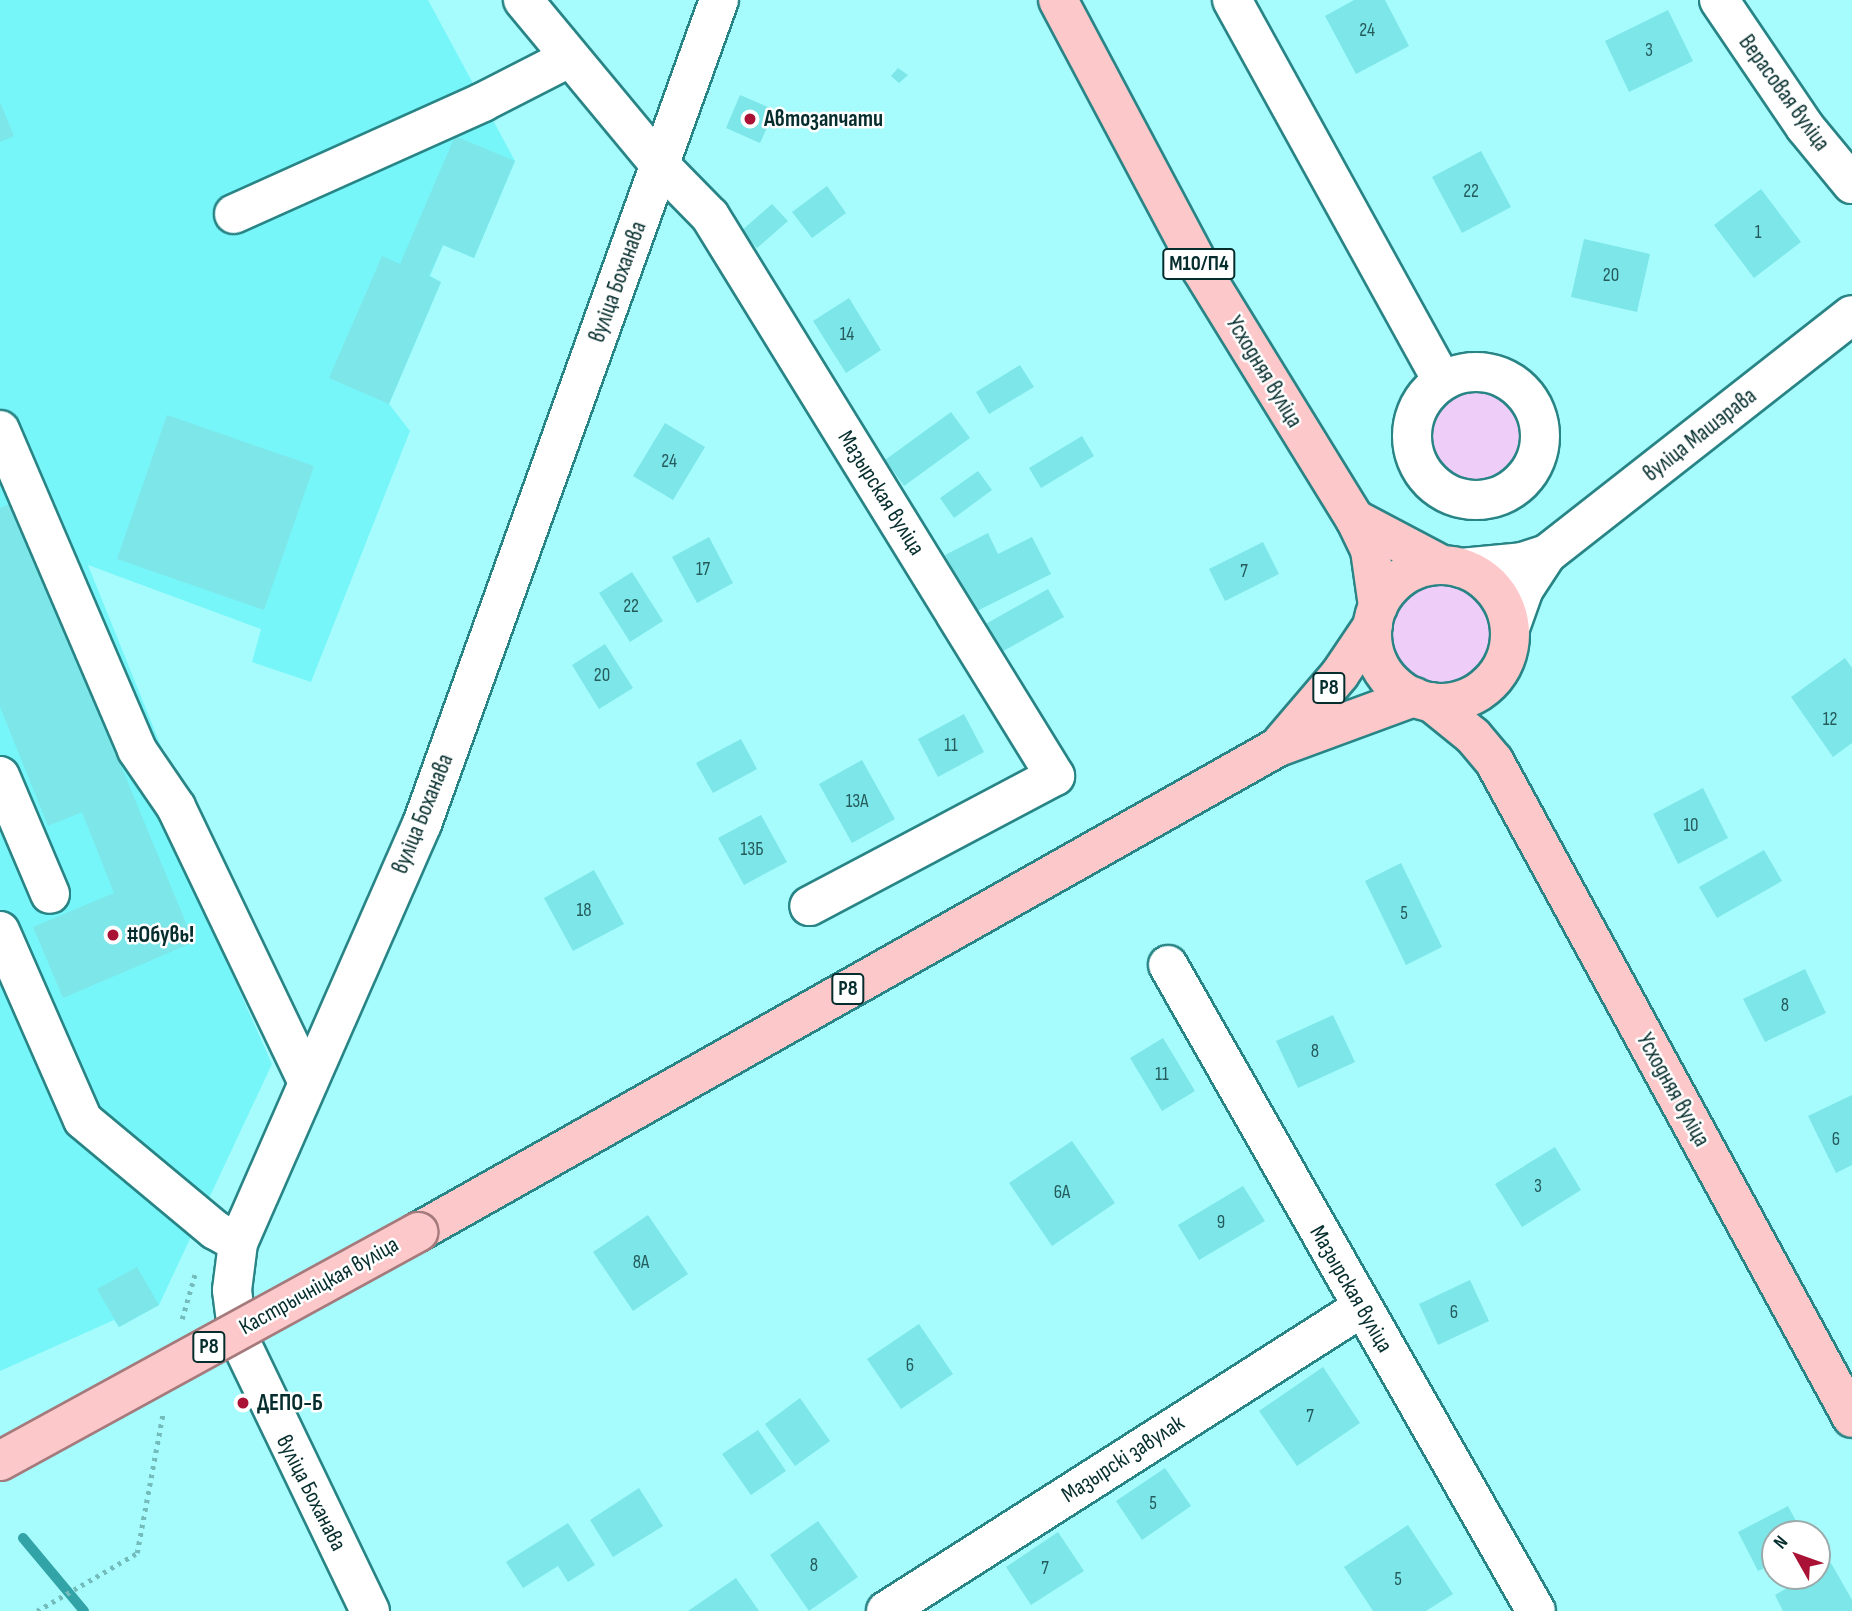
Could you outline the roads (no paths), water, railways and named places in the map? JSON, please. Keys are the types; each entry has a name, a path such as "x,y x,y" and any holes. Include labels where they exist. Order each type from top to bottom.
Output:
{"main road":[{"name":"Усходняя вуліца","path":"1058,0 1201,269 1355,519 1370,550 1375,616"},
{"path":"1355,519 1495,590 1510,628 1509,649 1496,675 1477,693 1454,702 1423,699"},
{"path":"1375,616 1402,577 1451,566"},
{"name":"М10/П4","path":"1375,616 1375,652 1387,676 1423,699"},
{"name":"Р8","path":"1278,747 1340,674 1375,616"},
{"name":"Усходняя вуліца","path":"1494,761 1486,729 1496,675"},
{"name":"Усходняя вуліца","path":"1423,699 1473,736 1494,761 1852,1418"},
{"name":"Р8","path":"1278,747 1423,699"},
{"name":"Кастрычніцкая вуліца","path":"0,1461 418,1232 1278,747"}],"street":[{"name":"Мазырская вуліца","path":"523,0 660,165 710,216 1055,776 809,906"},
{"name":"вуліца Боханава","path":"370,1611 238,1337 232,1290 238,1243 422,824 719,0"},
{"path":"1232,0 1442,380"},
{"name":"Верасовая вуліца","path":"1719,0 1805,127 1852,184"},
{"path":"234,214 484,103 569,58"},
{"name":"вуліца Машэрава","path":"1510,628 1524,589 1547,554 1852,315"},
{"path":"0,429 137,750 176,807 308,1082"},
{"name":"вуліца Машэрава","path":"1451,566 1522,562 1547,554"},
{"path":"0,776 50,894"},
{"path":"0,931 83,1119 215,1230 238,1243"},
{"name":"Мазырская вуліца","path":"1168,965 1536,1611"},
{"name":"Мазырскі завулак","path":"886,1611 1361,1308"}],"waterway":[{"path":"23,1538 84,1611"}],"place":[{"name":"Автозапчати","path":"750,119"},
{"name":"#Обувь!","path":"113,935"},
{"name":"ДЕПО-Б","path":"243,1403"}]}
